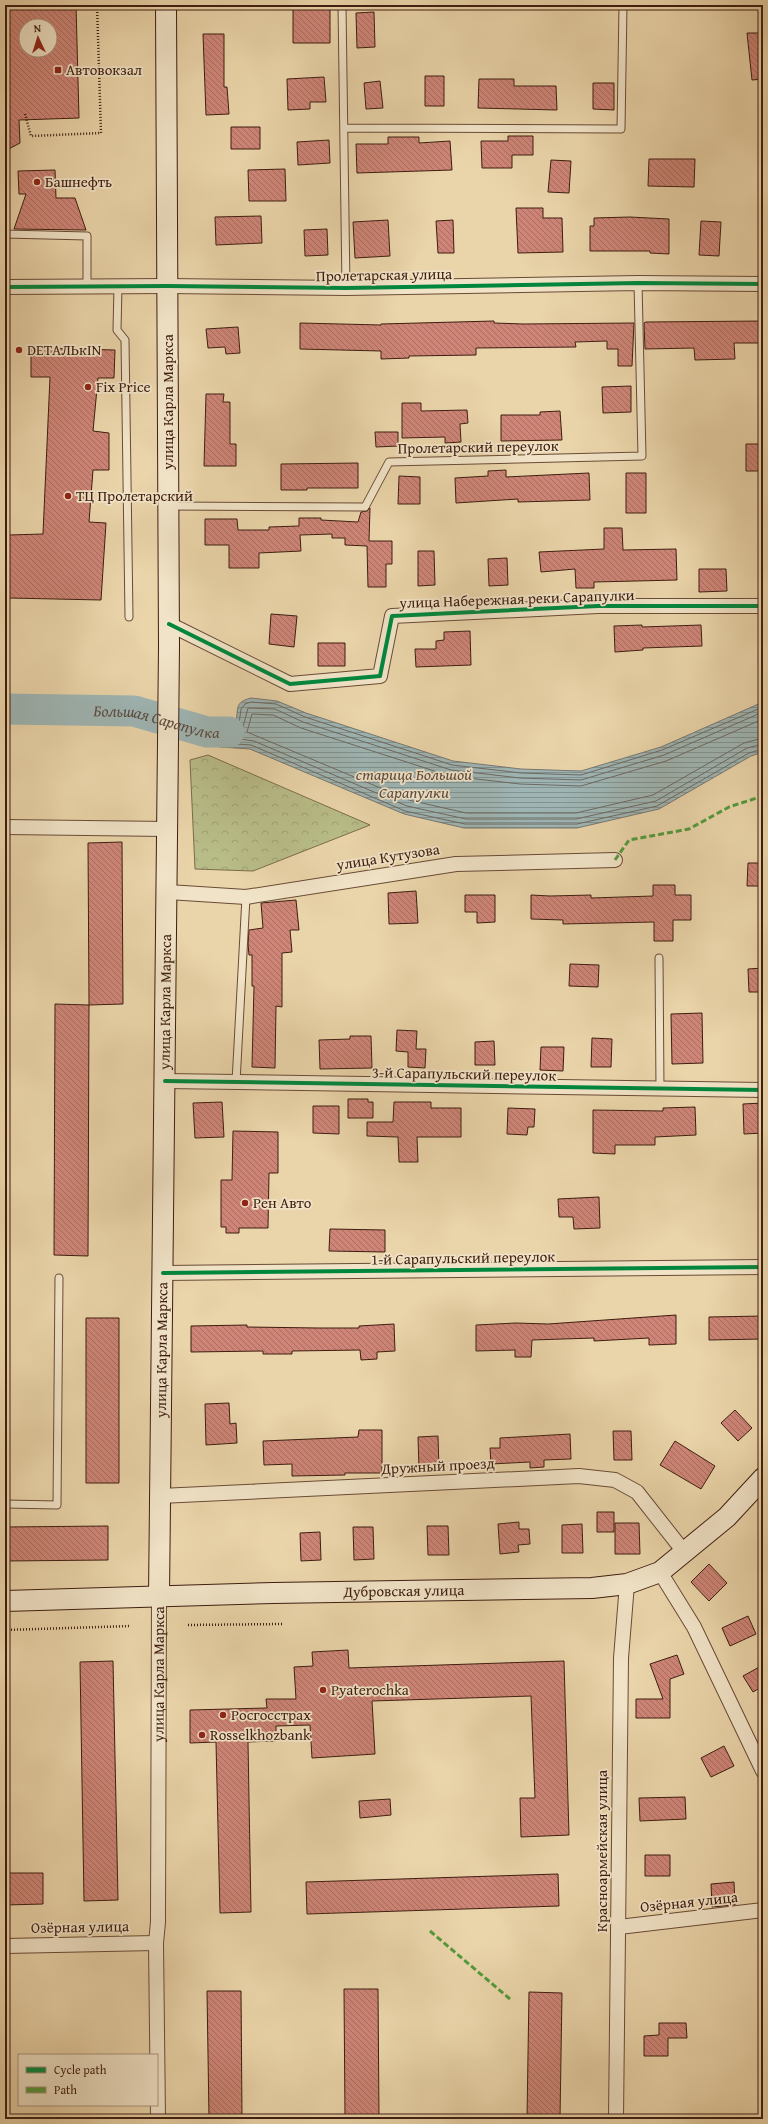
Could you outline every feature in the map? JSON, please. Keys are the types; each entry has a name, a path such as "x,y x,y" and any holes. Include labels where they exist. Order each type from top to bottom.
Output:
{"main road":[{"name":"улица Карла Маркса","path":"159,1597 168,892 169,624 166,5"},
{"name":"Дубровская улица","path":"5,1601 592,1588 627,1584 660,1572 685,1553 727,1517 763,1478"}],"street":[{"name":"Пролетарская улица","path":"5,287 167,286 346,288 638,283 763,284"},
{"name":"улица Набережная реки Сарапулки","path":"169,624 290,684 380,676 392,616 598,606 763,606"},
{"path":"5,827 168,829"},
{"name":"улица Кутузова","path":"168,892 246,897 456,864 616,860"},
{"name":"3-й Сарапульский переулок","path":"165,1081 763,1090"},
{"name":"1-й Сарапульский переулок","path":"163,1273 763,1266"},
{"name":"Дружный проезд","path":"160,1496 579,1476 615,1480 637,1492 685,1553"},
{"path":"660,1572 694,1627 763,1771"},
{"name":"Красноармейская улица","path":"616,2119 621,1658 627,1584"},
{"name":"улица Карла Маркса","path":"157,2054 156,1943 158,1922 159,1597"},
{"name":"Озёрная улица","path":"619,1927 763,1910"},
{"name":"Озёрная улица","path":"5,1946 156,1943"},
{"name":"улица Карла Маркса","path":"158,2106 158,2119"}],"lane":[{"path":"342,5 345,128 346,288"},
{"path":"345,128 621,129 623,5"},
{"path":"5,234 87,236 87,286"},
{"name":"Пролетарский переулок","path":"168,506 365,507 390,462 642,456 638,283"},
{"path":"118,286 117,330 126,340 129,618"},
{"path":"236,1082 246,897"},
{"path":"659,958 660,1089"},
{"path":"5,1504 57,1504 59,1278"}],"path":[{"path":"25,114 31,136 101,133 97,5"},
{"path":"188,1625 282,1624"},
{"path":"5,1630 130,1626"}],"green space":[{"path":"208,755 370,825 253,871 195,869 190,760"}],"water":[{"path":"85,697 134,701 134,725 41,720 5,722 5,698"},
{"name":"старица Большой Сарапулки","path":"251,698 277,701 306,713 453,761 521,769 581,771 661,747 763,702 763,752 751,756 659,809 577,828 464,828 404,814 250,749 220,747 188,738 188,723 207,721 233,725 237,717 238,706 245,700"}],"building":[{"path":"5,5 76,5 79,118 19,120 20,143 5,151"},
{"path":"293,9 330,9 330,43 293,43"},
{"path":"374,12 375,47 357,48 356,13"},
{"path":"747,33 763,33 763,79 752,80"},
{"path":"203,34 224,34 224,87 227,87 229,114 206,115"},
{"path":"425,76 444,76 444,106 425,106"},
{"path":"324,77 326,102 310,102 310,109 288,110 287,79"},
{"path":"479,79 514,79 514,86 556,86 557,110 478,108"},
{"path":"380,81 383,108 366,109 364,83"},
{"path":"593,83 614,83 614,110 593,109"},
{"path":"231,127 260,127 260,149 231,149"},
{"path":"508,136 533,136 533,155 512,155 512,168 482,168 481,141 508,141"},
{"path":"388,137 419,137 419,143 450,141 452,170 357,173 356,144 388,144"},
{"path":"329,140 330,163 298,165 297,142"},
{"path":"649,159 695,159 694,187 648,186"},
{"path":"551,160 571,161 569,193 548,192"},
{"path":"285,169 286,201 249,201 248,170"},
{"path":"55,170 56,198 75,198 86,230 14,229 26,194 19,194 18,171"},
{"path":"516,208 543,208 543,218 562,218 563,252 518,253"},
{"path":"261,216 262,243 216,245 215,217"},
{"path":"630,217 669,219 669,254 650,253 650,251 590,251 590,226 594,226 594,218"},
{"path":"388,220 390,256 355,258 353,222"},
{"path":"453,220 454,253 438,253 436,221"},
{"path":"701,221 721,222 719,256 699,255"},
{"path":"327,229 328,255 305,256 304,230"},
{"path":"494,321 494,323 523,324 634,323 632,366 618,366 618,349 607,349 607,341 575,342 576,347 476,348 476,355 409,356 409,358 381,359 381,351 300,349 300,323 381,325"},
{"path":"763,321 763,343 734,343 735,359 695,360 694,348 645,349 644,323 646,322"},
{"path":"238,327 240,353 226,354 225,347 208,348 206,329"},
{"name":"ТЦ Пролетарский","path":"31,348 115,350 114,378 98,378 93,431 109,433 109,470 93,470 89,522 106,523 101,600 9,598 9,535 43,534 50,377 31,377"},
{"path":"631,386 631,412 603,413 602,387"},
{"path":"206,394 224,394 223,402 230,402 230,444 236,444 236,466 204,466"},
{"path":"402,403 421,403 421,411 467,410 468,423 460,424 461,442 445,443 445,437 402,438"},
{"path":"560,411 562,440 501,441 501,415 540,415 540,412"},
{"path":"375,432 398,432 398,446 376,447"},
{"path":"746,444 763,444 763,471 746,471"},
{"path":"358,463 358,488 307,488 307,490 281,490 281,464"},
{"path":"506,470 506,477 589,473 590,500 518,502 518,499 456,503 455,478 488,476 488,471"},
{"path":"626,473 646,473 646,513 626,513"},
{"path":"399,476 420,477 420,504 398,504"},
{"path":"370,508 369,541 392,541 392,564 386,564 386,587 368,587 367,546 345,545 345,538 332,538 332,534 300,535 301,551 259,553 259,568 229,568 229,545 205,545 205,519 237,519 238,530 269,530 269,527 299,526 299,518 321,518 321,520 358,522 361,512 367,511"},
{"path":"604,528 622,528 623,550 676,549 677,580 594,582 594,588 576,588 575,569 541,572 539,552 604,549"},
{"path":"418,551 434,551 435,585 418,586"},
{"path":"507,558 508,585 489,586 488,559"},
{"path":"699,569 726,569 727,591 699,592"},
{"path":"271,614 297,616 294,647 269,644"},
{"path":"642,625 642,627 701,625 702,646 643,648 643,650 615,652 614,626"},
{"path":"470,631 471,665 416,667 415,649 436,649 436,641 444,640 444,632"},
{"path":"318,643 345,643 345,666 318,666"},
{"path":"122,842 123,1004 89,1005 88,843"},
{"path":"748,863 763,863 763,886 747,886"},
{"path":"653,885 675,885 675,895 691,895 691,920 673,920 673,941 654,941 654,922 563,924 563,920 531,919 531,895 591,895 591,898 653,896"},
{"path":"416,891 418,923 389,924 388,893"},
{"path":"465,895 495,895 495,922 477,923 477,912 465,912"},
{"path":"296,900 299,930 290,930 292,952 282,953 282,1007 276,1006 275,1068 252,1067 254,986 252,986 252,955 249,955 248,944 249,930 263,928 261,903"},
{"path":"570,964 599,965 598,987 569,986"},
{"path":"763,968 763,992 749,992 748,969"},
{"path":"55,1004 89,1005 88,1256 54,1255"},
{"path":"702,1013 703,1063 672,1064 671,1014"},
{"path":"397,1030 417,1031 416,1049 426,1049 425,1068 408,1067 408,1052 396,1051"},
{"path":"350,1036 371,1036 372,1068 320,1069 319,1040 350,1039"},
{"path":"592,1038 612,1039 611,1067 591,1067"},
{"path":"494,1041 495,1065 475,1065 475,1042"},
{"path":"541,1047 564,1047 563,1071 540,1070"},
{"path":"348,1099 368,1099 368,1102 373,1102 373,1118 348,1118"},
{"path":"222,1102 224,1137 195,1138 193,1103"},
{"path":"394,1102 431,1102 431,1108 461,1108 461,1137 417,1137 418,1162 399,1162 398,1137 367,1136 367,1122 393,1122"},
{"path":"763,1103 763,1133 744,1134 743,1104"},
{"path":"313,1106 339,1106 339,1134 313,1133"},
{"path":"695,1107 696,1135 655,1137 655,1145 615,1145 615,1154 593,1153 593,1110 663,1111 663,1108"},
{"path":"508,1108 535,1109 534,1127 528,1127 527,1135 507,1134"},
{"path":"233,1131 278,1132 278,1173 269,1173 268,1228 239,1228 239,1233 226,1233 226,1227 221,1227 221,1180 232,1180"},
{"path":"599,1197 600,1228 574,1229 573,1217 559,1217 558,1199"},
{"path":"330,1229 385,1230 385,1252 329,1251"},
{"path":"676,1315 676,1344 649,1345 649,1338 594,1341 594,1338 532,1340 531,1357 515,1357 515,1350 476,1351 476,1325 516,1323 548,1324"},
{"path":"763,1316 763,1339 709,1340 709,1317"},
{"path":"86,1318 119,1318 119,1483 86,1483"},
{"path":"394,1324 395,1351 377,1352 377,1359 361,1360 360,1350 292,1351 292,1354 263,1354 263,1351 191,1352 191,1326 247,1325 247,1327 359,1328 359,1326"},
{"path":"229,1403 230,1424 236,1423 237,1443 206,1445 205,1404"},
{"path":"735,1410 752,1428 738,1441 721,1423"},
{"path":"359,1430 382,1430 382,1473 345,1473 345,1475 292,1476 292,1464 264,1465 263,1441 358,1437"},
{"path":"613,1431 631,1431 632,1460 614,1460"},
{"path":"570,1434 571,1459 544,1460 544,1467 530,1468 530,1462 491,1464 490,1448 500,1448 500,1438"},
{"path":"438,1436 439,1469 419,1469 418,1437"},
{"path":"675,1441 715,1466 701,1489 660,1465"},
{"path":"597,1512 614,1512 614,1532 597,1532"},
{"path":"519,1522 519,1529 529,1529 530,1544 518,1545 519,1552 500,1554 498,1524"},
{"path":"615,1523 639,1523 640,1554 615,1554"},
{"path":"582,1524 583,1553 562,1553 562,1525"},
{"path":"108,1526 108,1560 5,1561 5,1527"},
{"path":"427,1526 448,1526 449,1555 428,1555"},
{"path":"353,1527 373,1527 374,1559 354,1560"},
{"path":"320,1532 321,1560 301,1561 300,1533"},
{"path":"709,1564 727,1583 709,1601 691,1582"},
{"path":"748,1616 756,1634 730,1646 722,1628"},
{"path":"348,1650 349,1668 564,1661 569,1835 521,1837 520,1798 535,1798 531,1696 372,1701 375,1754 312,1758 310,1725 276,1726 276,1741 248,1742 251,1912 220,1913 216,1742 190,1743 190,1710 267,1708 266,1699 296,1699 294,1667 313,1666 312,1652"},
{"path":"677,1655 684,1674 670,1679 670,1718 636,1718 636,1699 663,1699 650,1664"},
{"path":"113,1661 118,1900 84,1901 80,1662"},
{"path":"763,1665 763,1686 753,1692 743,1676"},
{"path":"724,1746 734,1766 711,1777 701,1758"},
{"path":"685,1797 686,1819 640,1821 639,1798"},
{"path":"390,1799 391,1815 360,1818 359,1801"},
{"path":"645,1855 670,1855 670,1876 645,1876"},
{"path":"5,1873 43,1873 43,1904 5,1905"},
{"path":"558,1874 559,1906 307,1914 306,1882"},
{"path":"734,1882 735,1905 712,1907 711,1884"},
{"path":"344,1989 378,1989 379,2119 345,2119"},
{"path":"207,1991 241,1991 242,2119 209,2119"},
{"path":"529,1992 562,1993 560,2119 527,2119"},
{"path":"659,2023 686,2023 687,2038 668,2038 668,2056 644,2056 644,2036 659,2035"}],"waterway":[{"name":"Большая Сарапулка","path":"5,709 134,711 207,732 229,732"}],"marked path":[{"path":"615,860 629,840 689,829 729,807 763,796"},
{"path":"430,1931 510,1999"}],"cycle path":[{"path":"5,287 167,286 346,288 638,283 763,284"},
{"path":"169,624 290,684 380,676 392,616 598,606 763,606"},
{"path":"165,1081 763,1090"},
{"path":"163,1273 763,1267"}],"place":[{"name":"Автовокзал","path":"58,70"},
{"name":"Башнефть","path":"37,182"},
{"name":"DЕТАЛЬкIN","path":"19,350"},
{"name":"Fix Price","path":"88,387"},
{"name":"ТЦ Пролетарский","path":"68,496"},
{"name":"Рен Авто","path":"245,1203"},
{"name":"Pyaterochka","path":"323,1690"},
{"name":"Росгосстрах","path":"223,1715"},
{"name":"Rosselkhozbank","path":"202,1735"}]}
